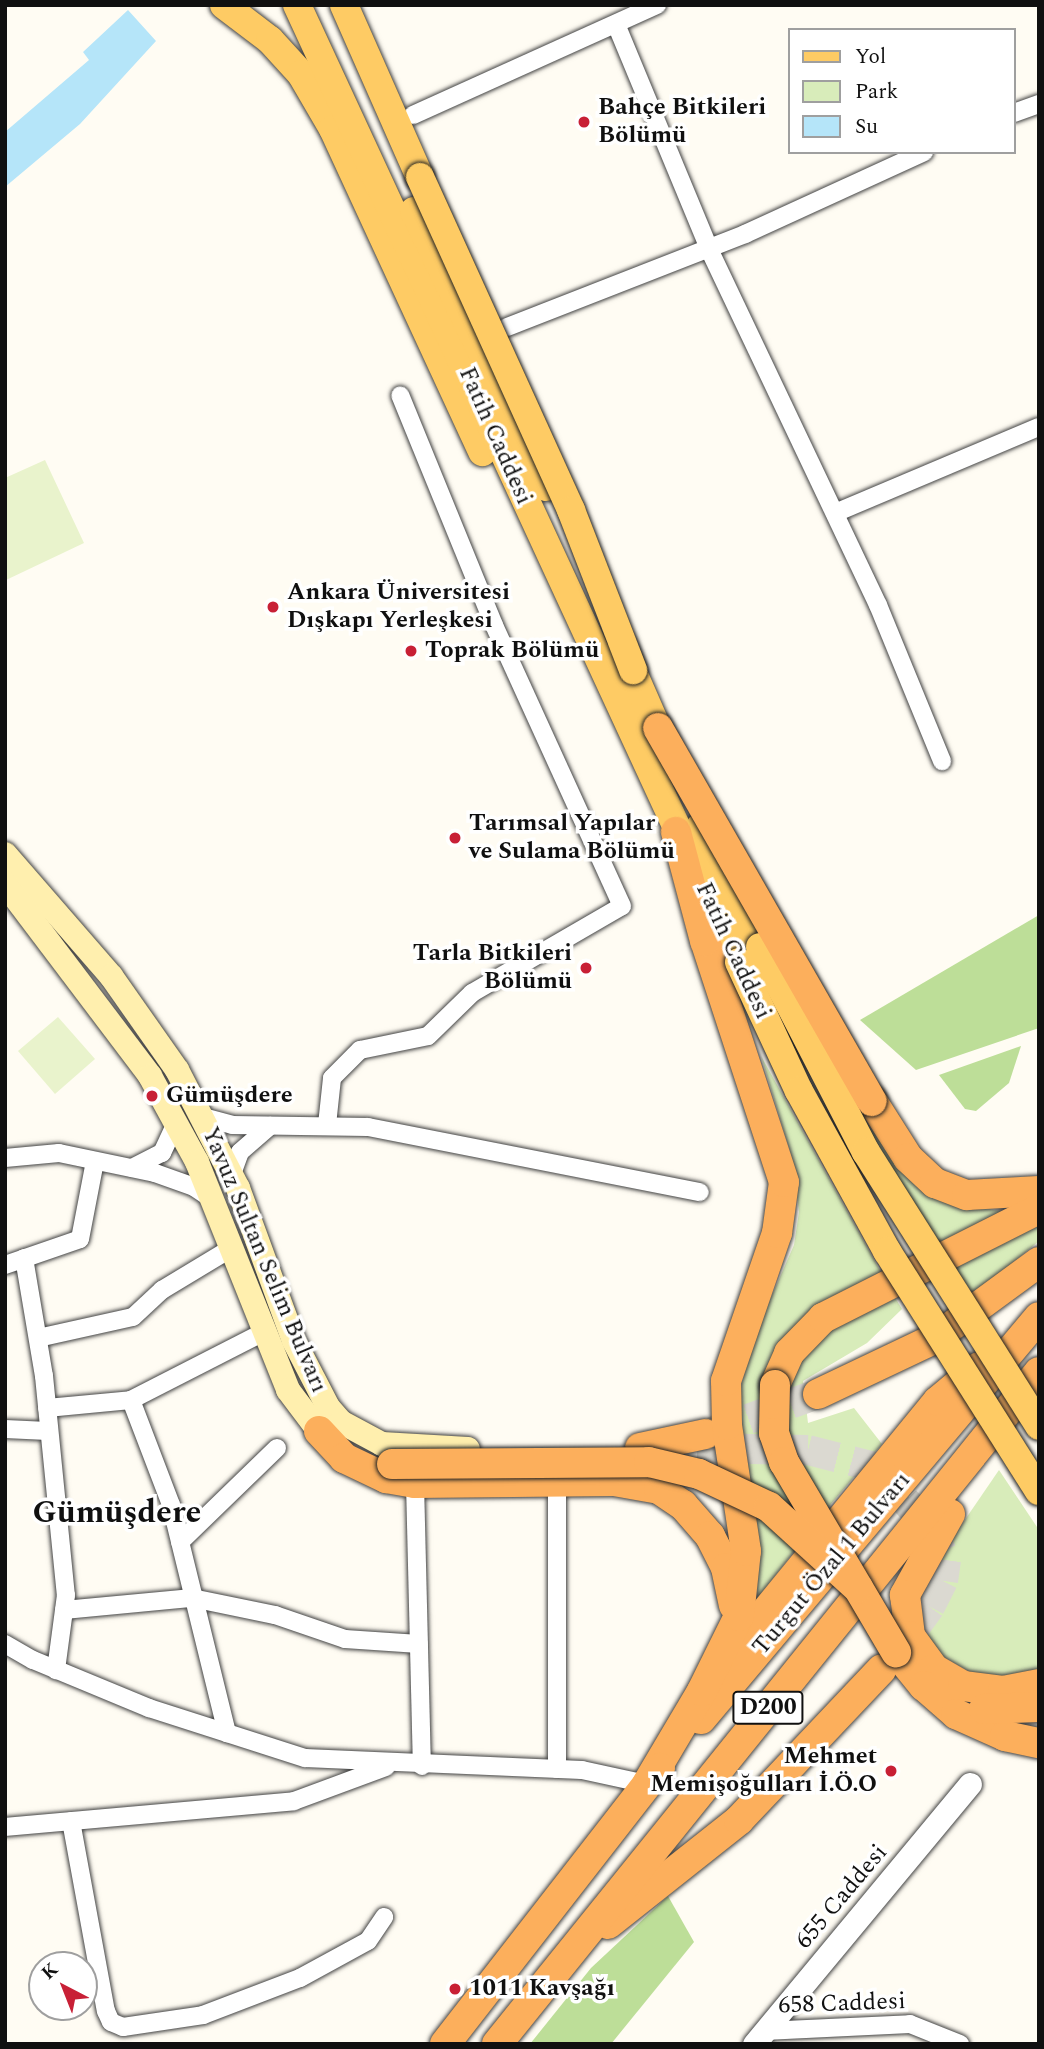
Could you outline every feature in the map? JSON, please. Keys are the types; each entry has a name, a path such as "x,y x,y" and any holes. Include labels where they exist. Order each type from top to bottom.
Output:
{"highway":[{"path":"657,728 872,1101 908,1158 935,1183 967,1195 1039,1191"},
{"path":"676,832 705,941 780,1161 784,1182 777,1233 726,1381 727,1425 746,1551 737,1620 702,1691"},
{"path":"1039,1209 823,1318 794,1347 775,1385 772,1418 778,1448 858,1588 889,1661 939,1702 1005,1736 1039,1743"},
{"path":"818,1394 934,1339 1039,1262"},
{"name":"Turgut Özal 1 Bulvarı","path":"702,1691 938,1401 1039,1317"},
{"name":"Turgut Özal 1 Bulvarı","path":"445,2044 647,1784 1039,1317"},
{"name":"Turgut Özal 1 Bulvarı","path":"497,2044 1039,1372"},
{"name":"Turgut Özal 1 Bulvarı","path":"697,1798 817,1676 1039,1406"},
{"path":"319,1431 344,1458 386,1478 415,1483 643,1484 670,1496 710,1536 726,1568 737,1620"},
{"path":"640,1448 701,1441"},
{"path":"392,1464 649,1462 699,1474 769,1507 858,1588"},
{"path":"950,1514 905,1595 910,1636 934,1669 964,1686 1003,1691 1039,1684"},
{"path":"571,1952 669,1879 739,1820 889,1661"},
{"name":"D200","path":"647,1784 702,1691"},
{"path":"939,1702 995,1710 1039,1707"}],"main road":[{"path":"224,5 290,58 333,129 525,540 606,682"},
{"name":"Fatih Caddesi","path":"297,5 606,682 794,1081 852,1190 1039,1491"},
{"name":"Fatih Caddesi","path":"316,5 633,670 701,829 828,1086 1039,1426"},
{"path":"344,5 571,510 633,670"},
{"name":"Yavuz Sultan Selim Bulvarı","path":"5,854 136,1008 203,1117 232,1174 315,1387 341,1422 382,1444 409,1448 640,1448"},
{"name":"Yavuz Sultan Selim Bulvarı","path":"5,884 122,1036 176,1123 214,1201 276,1366 319,1431 392,1464"}],"street":[{"path":"413,115 657,5"},
{"path":"616,24 709,248 835,513 942,761"},
{"path":"1016,112 1039,104"},
{"path":"507,327 709,248 920,154"},
{"path":"327,1125 332,1078 360,1050 428,1036 472,993 622,906 494,625 400,395"},
{"path":"835,513 1039,426"},
{"path":"203,1117 232,1125 368,1127 700,1192"},
{"path":"132,1168 162,1153 176,1123"},
{"path":"232,1174 240,1152 270,1126"},
{"path":"5,1157 59,1153 132,1168 186,1184 214,1201"},
{"path":"5,1265 80,1239 94,1161"},
{"path":"38,1338 133,1317 162,1290 225,1252"},
{"path":"24,1258 47,1408 64,1609 56,1670"},
{"path":"47,1408 131,1400 254,1337"},
{"path":"131,1400 171,1505 227,1733"},
{"path":"5,1429 48,1431"},
{"path":"180,1542 277,1448"},
{"path":"415,1483 422,1766"},
{"path":"556,1769 557,1483"},
{"path":"64,1609 192,1598 275,1615 345,1639 419,1644"},
{"path":"5,1644 56,1670 149,1708 305,1758 422,1766 582,1770 647,1784"},
{"path":"5,1827 294,1801 393,1764"},
{"name":"655 Caddesi","path":"759,2037 970,1784"},
{"path":"71,1821 106,2011 111,2022 123,2027 203,2015 300,1978 368,1941 384,1917"},
{"name":"658 Caddesi","path":"759,2037 910,2024 960,2044"}],"green space":[{"path":"45,460 84,543 6,580 5,478"},
{"path":"1039,915 1039,1028 916,1070 860,1020"},
{"path":"58,1017 95,1059 55,1094 18,1051"},
{"path":"1021,1046 1009,1083 976,1111 965,1109 939,1075"},
{"path":"761,1056 883,1276 811,1311 773,1357 809,1532 757,1599 758,1556 741,1451 739,1394 755,1334 794,1245 799,1212 793,1161"},
{"path":"857,1110 902,1169 945,1201 1005,1212 941,1247"},
{"path":"1039,1220 1039,1241 974,1295 953,1265"},
{"path":"894,1296 902,1309 867,1343 803,1381 808,1423 854,1408 882,1444 825,1511 790,1452 782,1419 794,1366 841,1321"},
{"path":"999,1470 1039,1530 1039,1669 1002,1677 972,1673 940,1655 921,1632 919,1587"},
{"path":"668,1896 694,1942 611,2044 530,2044 591,1968"}],"water":[{"path":"128,10 156,41 80,124 5,187 5,132 89,60 83,52"}],"tunnel":[{"path":"706,1434 818,1394"},
{"path":"697,1448 808,1450 875,1467 928,1526 946,1560 943,1581 930,1607 900,1648"}],"place":[{"name":"Bahçe Bitkileri Bölümü","path":"584,122"},
{"name":"Ankara Üniversitesi Dışkapı Yerleşkesi","path":"273,607"},
{"name":"Toprak Bölümü","path":"411,651"},
{"name":"Tarımsal Yapılar ve Sulama Bölümü","path":"455,838"},
{"name":"Tarla Bitkileri Bölümü","path":"586,968"},
{"name":"Gümüşdere","path":"152,1096"},
{"name":"Mehmet Memişoğulları İ.Ö.O","path":"891,1771"},
{"name":"1011 Kavşağı","path":"455,1989"}],"district":[{"name":"Gümüşdere","path":"117,1513"}]}
